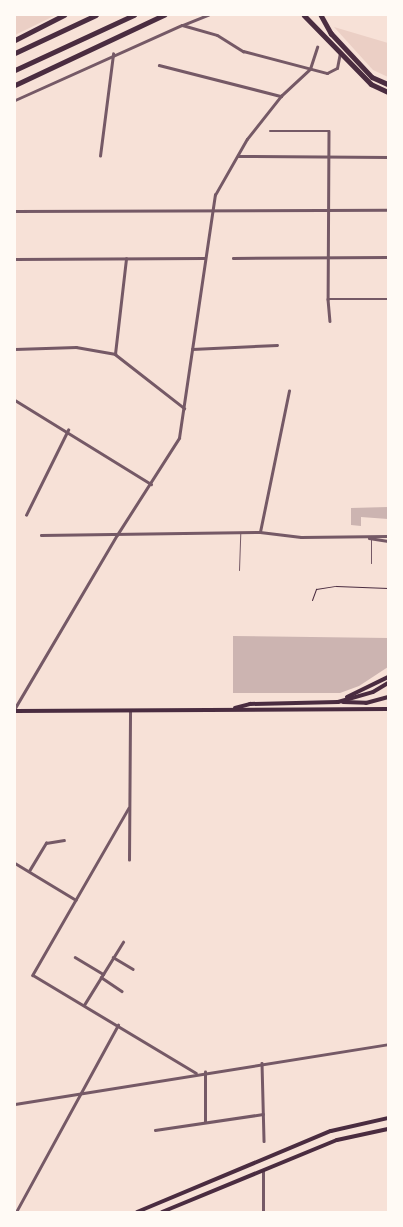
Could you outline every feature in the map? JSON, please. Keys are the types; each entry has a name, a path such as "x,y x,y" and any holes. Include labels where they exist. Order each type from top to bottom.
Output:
{"main road":[{"path":"15,40 64,15"},
{"path":"15,53 96,15"},
{"path":"15,70 134,15"},
{"path":"15,85 164,15"},
{"path":"304,15 371,84 388,92"},
{"path":"321,15 331,33 372,77 388,84"},
{"path":"338,702 388,677"},
{"path":"338,702 373,692 388,683"},
{"path":"231,709 250,704 366,703 388,698"},
{"path":"15,710 387,708"},
{"path":"137,1212 330,1131 388,1118"},
{"path":"162,1212 351,1135 388,1128"}],"street":[{"path":"15,100 113,54 208,15"},
{"path":"182,25 217,35 243,51 327,73 338,68 340,51"},
{"path":"15,710 117,535 180,438 204,258 215,195 238,156 281,96 310,69 317,46"},
{"path":"100,156 113,54"},
{"path":"158,65 281,96"},
{"path":"270,131 329,131 328,299 330,321"},
{"path":"238,156 388,157"},
{"path":"15,211 388,210"},
{"path":"234,258 388,257"},
{"path":"115,354 126,258"},
{"path":"15,260 204,258"},
{"path":"328,299 388,299"},
{"path":"192,349 277,345"},
{"path":"15,349 76,347 115,354 184,408"},
{"path":"260,532 289,391"},
{"path":"15,400 68,430 151,484"},
{"path":"26,515 68,430"},
{"path":"41,535 260,532 301,538 388,536"},
{"path":"363,537 388,541"},
{"path":"129,860 130,709"},
{"path":"129,808 34,975 196,1073"},
{"path":"29,871 46,843 64,840"},
{"path":"15,863 76,900"},
{"path":"84,1005 123,942"},
{"path":"75,957 122,991"},
{"path":"113,957 133,969"},
{"path":"16,1212 84,1092 118,1025"},
{"path":"15,1104 196,1073 388,1044"},
{"path":"262,1063 264,1141"},
{"path":"205,1072 205,1122"},
{"path":"155,1130 264,1114"},
{"path":"263,1171 263,1212"}],"lane":[{"path":"239,570 240,532"},
{"path":"371,538 371,564"}],"path":[{"path":"312,600 316,589 336,586 388,588"}],"shaded area":[{"path":"15,15 56,15 15,35"},
{"path":"334,27 388,43 388,77 373,70"}],"building":[{"path":"388,507 388,519 361,517 361,526 351,525 351,508"},
{"path":"233,636 388,638 388,667 359,686 340,693 233,693"}]}
